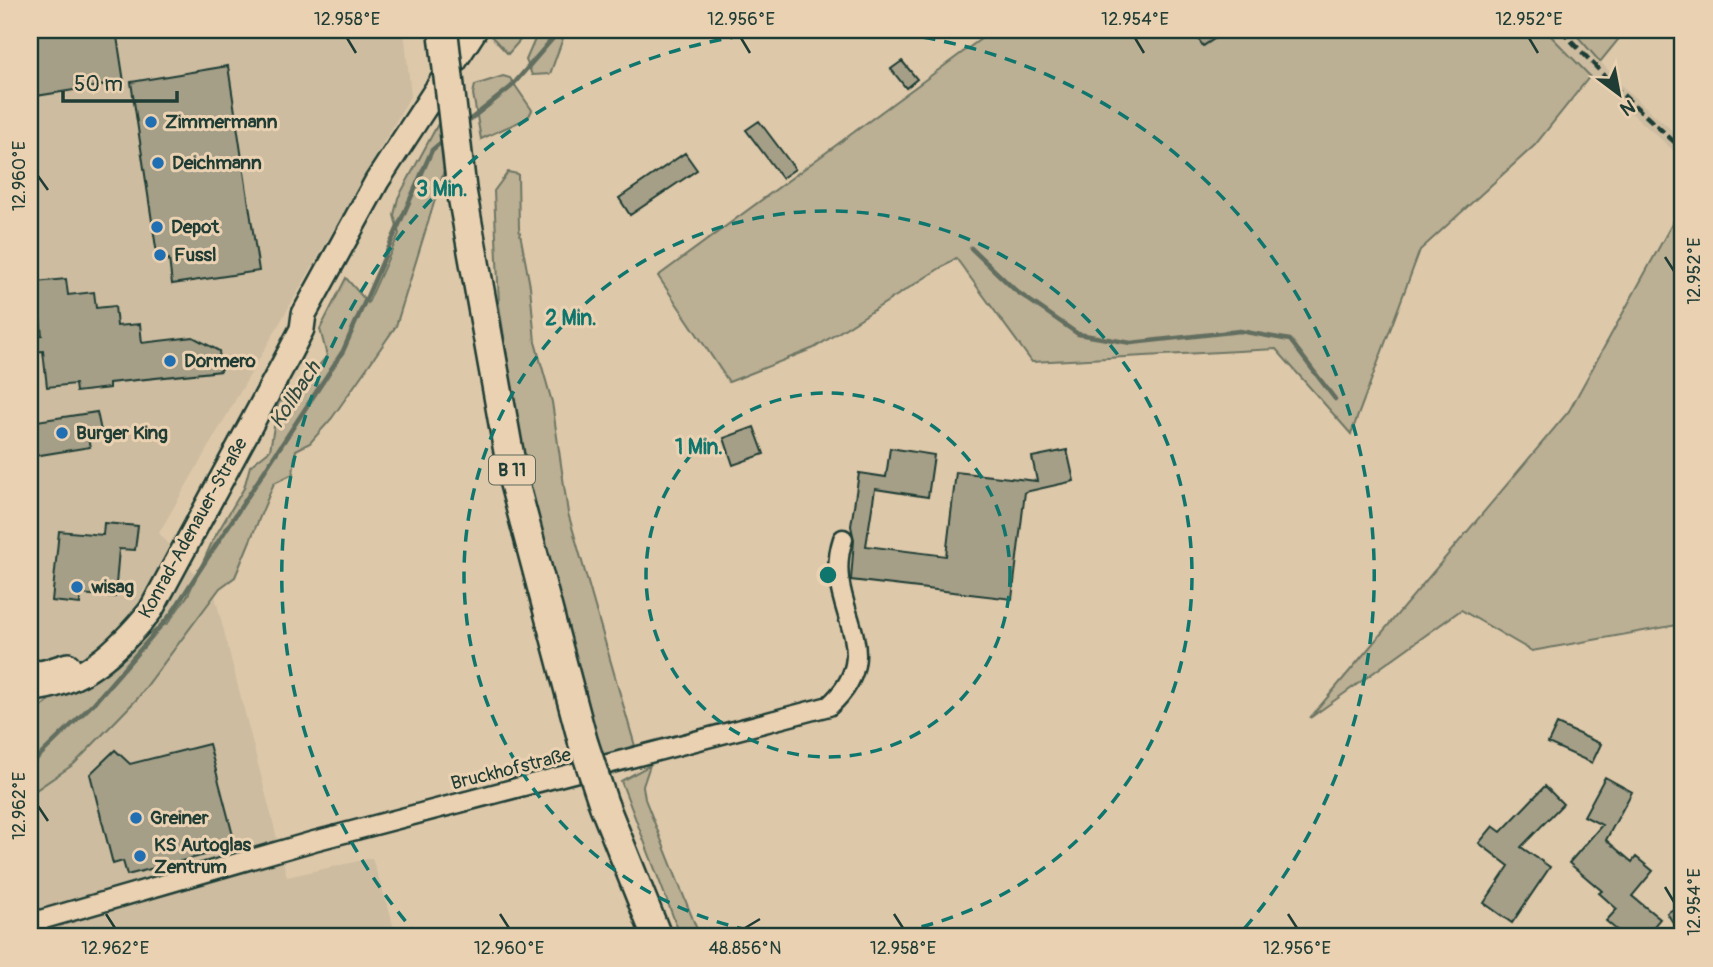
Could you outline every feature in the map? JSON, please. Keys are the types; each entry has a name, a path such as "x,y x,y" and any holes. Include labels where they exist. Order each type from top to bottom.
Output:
{"main road":[{"name":"B 11","path":"443,30 462,193 514,482 583,742 604,805 657,937"}],"street":[{"name":"Konrad-Adenauer-Straße","path":"30,689 70,680 98,663 126,642 151,610 290,352 302,329 304,314 377,181 475,30"},
{"name":"Konrad-Adenauer-Straße","path":"30,672 42,673 67,666 112,637 126,623 145,598 185,527 261,375 293,323 304,314"},
{"name":"Bruckhofstraße","path":"30,923 314,841 829,706 847,690 858,659 838,583 838,555 843,539"}],"shaded area":[{"path":"30,30 404,30 411,95 159,533 215,596 287,877 372,858 395,937 30,937"},
{"path":"495,30 529,30 508,54 490,35"},
{"path":"539,30 566,30 550,74 532,75 526,60"},
{"path":"993,30 1192,30 1204,46 1228,30 1545,30 1590,76 1535,145 1420,250 1351,434 1276,349 1032,362 956,258 814,348 729,382 658,276"},
{"path":"1545,30 1572,30 1625,89 1683,140 1683,159 1590,76"},
{"path":"1572,30 1626,30 1600,62"},
{"path":"503,76 510,78 532,110 528,118 481,139 473,94 475,85"},
{"path":"438,124 446,164 396,326 332,418 310,443 296,450 293,474 274,483 235,577 220,588 137,699 74,764 30,794 30,717 48,701 48,695 86,680 93,682 117,665 148,634 168,623 188,595 213,540 244,488 250,466 270,450 278,403 303,385 327,356 320,329 346,278 368,303 399,234 394,215 398,198"},
{"path":"508,172 518,174 519,228 530,286 535,342 552,402 568,513 635,746 603,756 567,644 525,473 499,305 494,191"},
{"path":"1683,204 1683,624 1532,651 1461,610 1310,718 1569,411"},
{"path":"650,765 643,786 645,799 700,937 681,937 621,781"}],"building":[{"path":"30,30 116,30 124,82 30,97"},
{"path":"1192,30 1228,30 1203,46"},
{"path":"902,61 917,79 906,88 891,69"},
{"path":"228,66 259,271 172,284 169,259 158,261 131,82"},
{"path":"759,121 795,169 782,178 746,130"},
{"path":"685,153 697,170 630,215 619,198"},
{"path":"66,279 68,295 94,292 96,308 115,306 117,326 140,324 142,343 193,337 219,351 221,371 109,383 109,388 76,392 75,384 47,387 43,351 30,352 30,336 42,335 36,282"},
{"name":"Burger King","path":"97,412 101,431 87,435 90,447 34,456 30,422"},
{"path":"754,427 764,454 733,465 724,438"},
{"path":"890,448 934,455 928,497 875,489 866,546 946,556 956,472 1037,481 1032,457 1067,450 1074,481 1025,492 1012,599 851,580 854,540 851,526 859,473 886,477"},
{"path":"104,523 138,526 135,550 119,549 115,597 80,594 80,604 52,601 59,531 103,535"},
{"path":"1557,724 1601,744 1592,763 1548,743"},
{"path":"209,744 236,847 127,875 123,861 113,864 90,774 115,750 130,764"},
{"path":"1605,777 1632,792 1606,840 1632,862 1636,857 1653,871 1632,896 1660,919 1645,937 1625,937 1606,921 1617,909 1599,893 1602,891 1569,863 1602,825 1584,816"},
{"path":"1545,786 1563,804 1521,847 1550,867 1512,923 1484,903 1509,866 1479,843 1493,826 1501,832"},
{"path":"1683,903 1683,937 1682,937 1667,913"}],"waterway":[{"name":"Kollbach","path":"463,125 511,87 560,30"},
{"name":"Kollbach","path":"30,765 94,703 172,613 343,351 432,150 445,139"},
{"path":"971,248 1016,291 1078,334 1131,343 1240,331 1290,340 1335,399"}],"railway":[{"path":"1561,30 1621,93 1683,150"}],"place":[{"name":"Zimmermann","path":"151,122"},
{"name":"Deichmann","path":"158,163"},
{"name":"Depot","path":"157,227"},
{"name":"Fussl","path":"160,255"},
{"name":"Dormero","path":"170,361"},
{"name":"Burger King","path":"62,433"},
{"name":"wisag","path":"77,587"},
{"name":"Greiner","path":"136,818"},
{"name":"KS Autoglas Zentrum","path":"140,856"}]}
